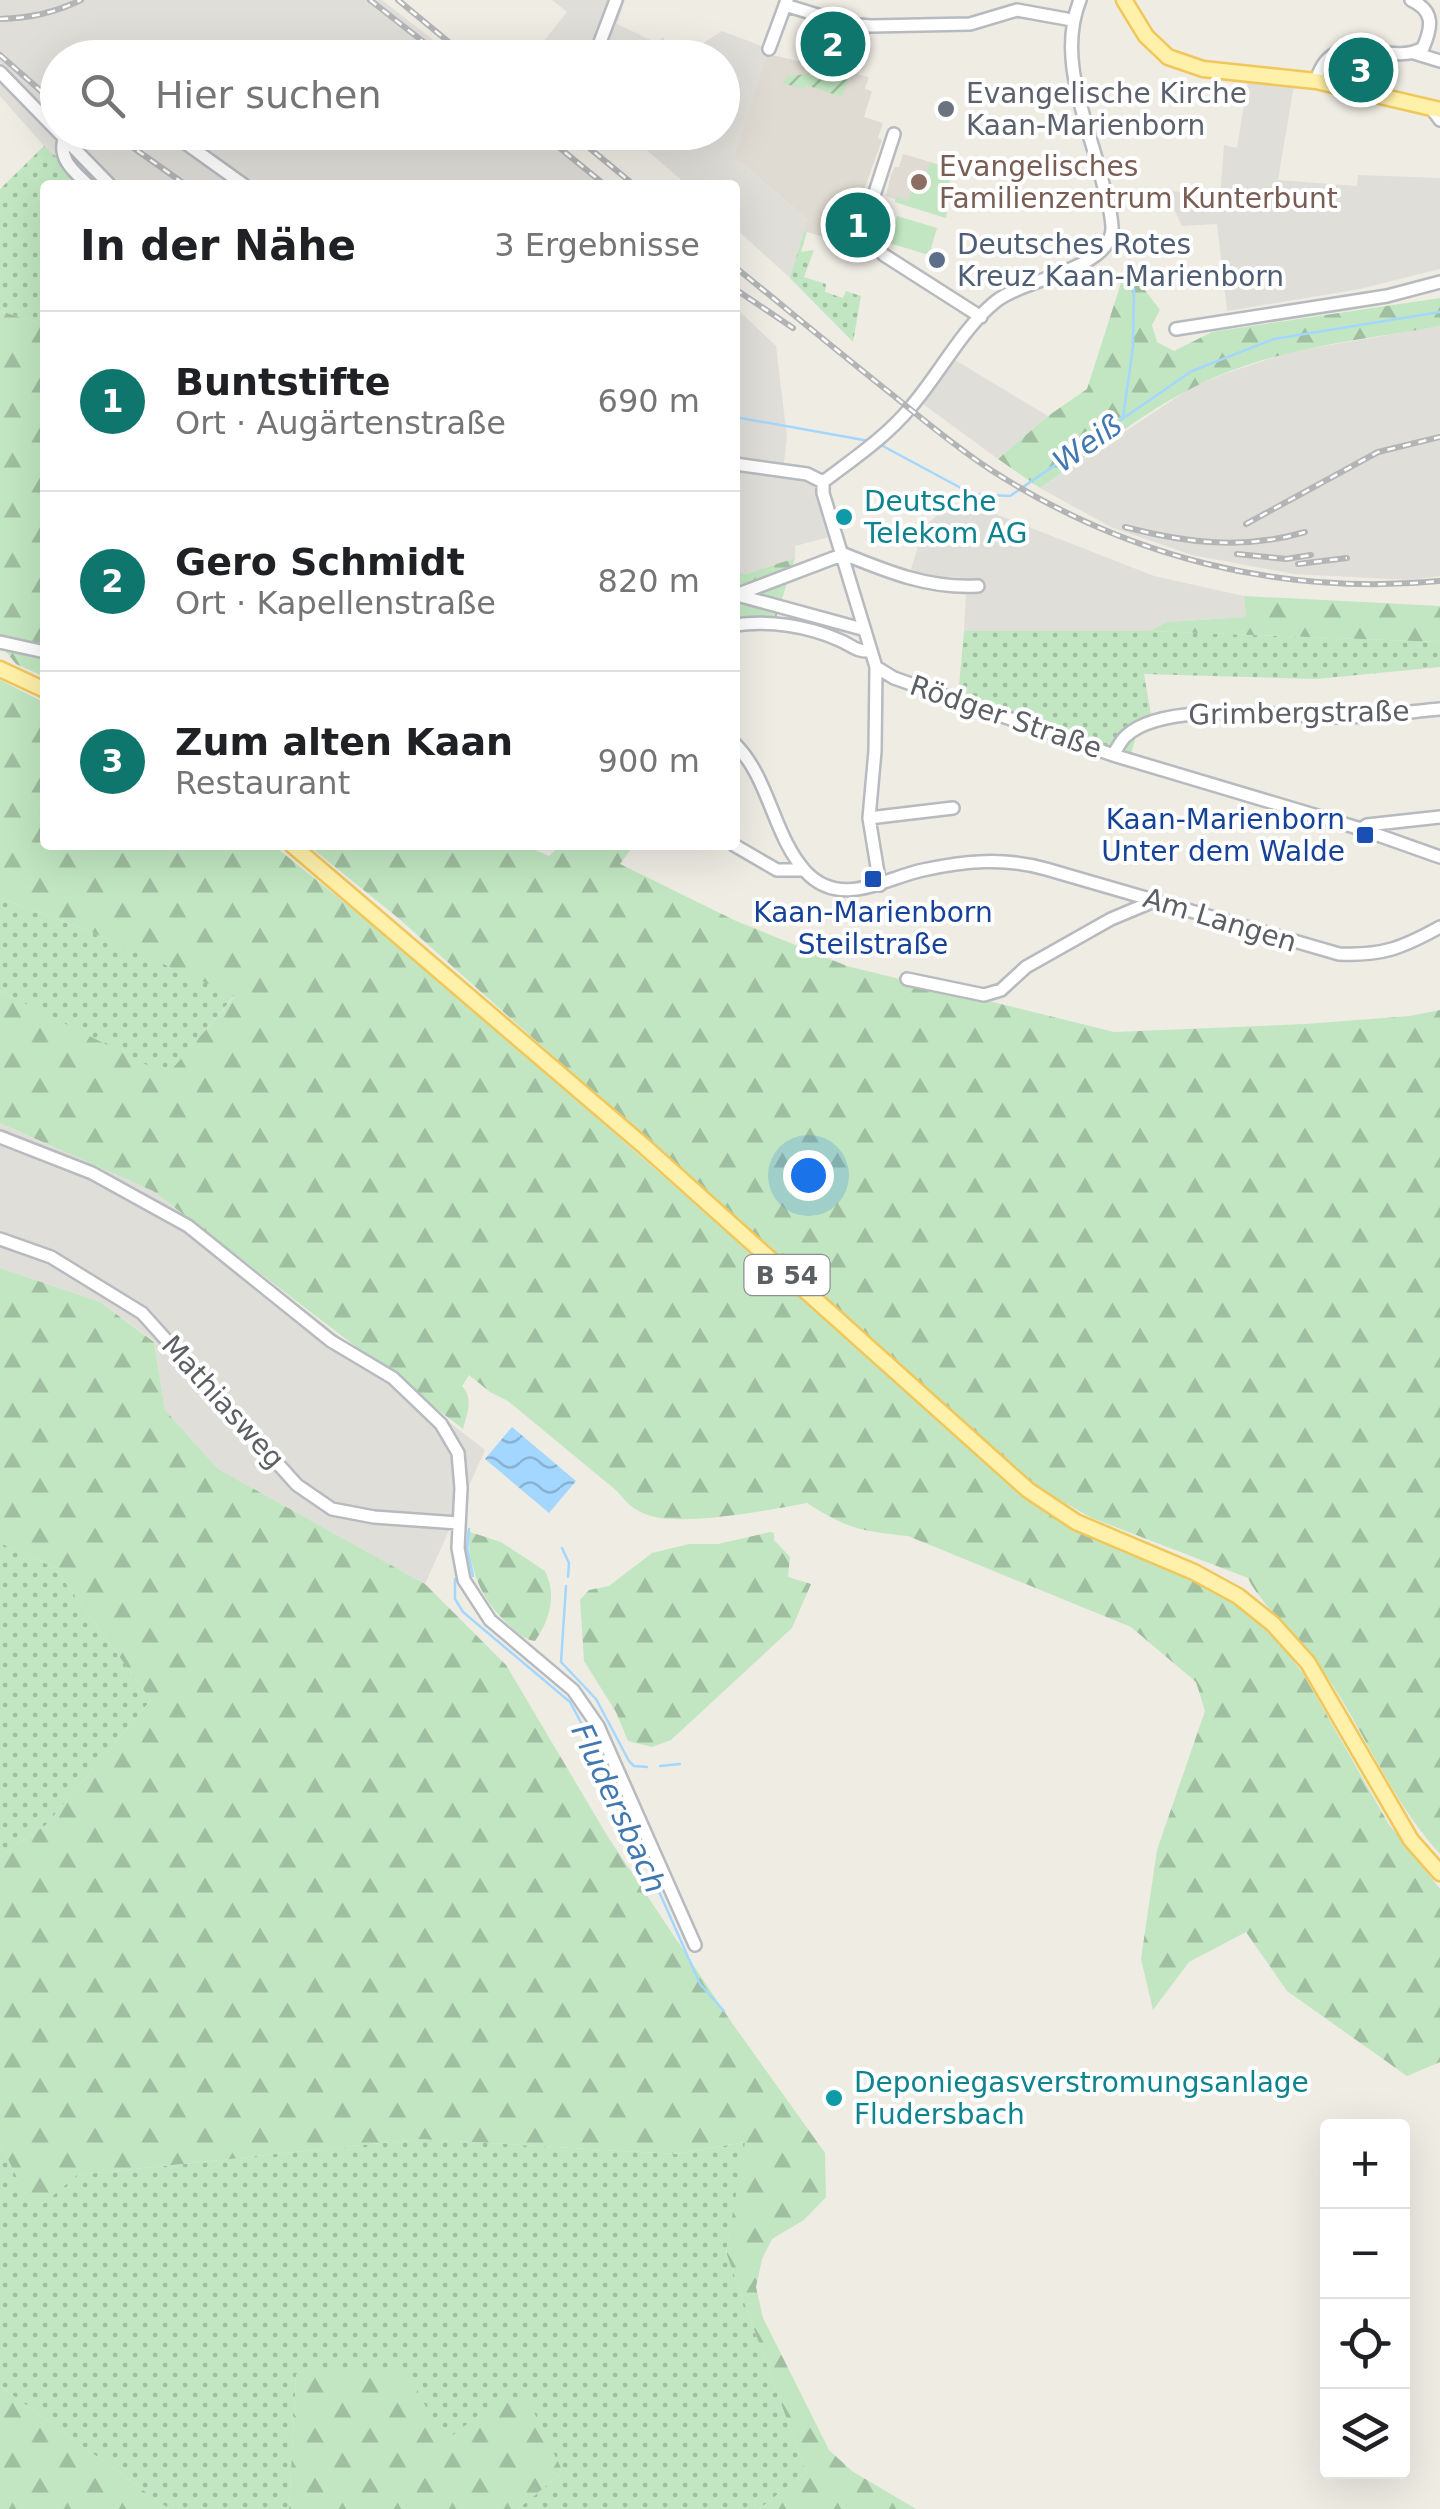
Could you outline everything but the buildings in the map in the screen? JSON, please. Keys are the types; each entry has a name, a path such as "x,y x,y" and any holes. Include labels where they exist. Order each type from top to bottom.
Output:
{"main road":[{"path":"1124,0 1156,49 1168,57 1203,69 1316,82 1437,113"},
{"path":"0,669 40,688"},
{"name":"B 54","path":"298,850 644,1147 1028,1490 1076,1522 1194,1572 1273,1624 1308,1663 1410,1840 1440,1873"}],"street":[{"path":"601,40 616,0"},
{"path":"740,465 808,474 823,482 866,449 916,401 981,317 1006,294 1088,262 1105,248 1110,238 1110,209 1071,62 1072,20 1080,0"},
{"path":"1412,0 1435,17 1423,48 1414,53"},
{"path":"769,49 786,2 846,24 870,26 970,24 1017,10 1072,20"},
{"path":"1316,82 1323,63 1339,52 1414,53 1440,60"},
{"path":"0,72 40,114"},
{"path":"894,134 868,214 871,242 884,256 981,317"},
{"path":"61,150 83,180"},
{"path":"74,150 105,180"},
{"path":"195,150 237,180"},
{"path":"1176,328 1387,296 1440,282"},
{"name":"Rödger Straße","path":"823,482 869,651 876,667 894,678 1113,755 1361,829 1440,858"},
{"path":"740,593 844,554 928,584 978,586"},
{"path":"740,596 862,629"},
{"path":"740,625 774,623 839,640 860,652 869,651"},
{"path":"0,642 40,651"},
{"path":"876,667 876,751 869,818 880,885"},
{"name":"Grimbergstraße","path":"1113,755 1125,736 1149,722 1176,716 1217,713 1341,717 1440,709"},
{"path":"740,751 754,770 804,870"},
{"path":"869,818 953,808"},
{"path":"1361,829 1440,816"},
{"name":"Am Langen","path":"740,848 777,870 804,870 826,886 862,891 923,870 1003,860 1046,868 1339,954 1362,955 1403,948 1440,927"},
{"path":"907,979 984,995 1001,990 1026,967 1111,919 1154,901"},
{"path":"0,1137 92,1173 188,1226 331,1341 393,1378 442,1424 455,1443 461,1488 458,1523 464,1580 490,1620 573,1690 598,1726 695,1945"},
{"name":"Mathiasweg","path":"0,1240 52,1257 142,1313 297,1485 332,1509 374,1517 458,1523"}],"shaded area":[{"path":"0,0 382,0 433,40 40,40 40,141 0,96"},
{"path":"552,0 625,0 617,24 651,40 545,40 567,12"},
{"path":"722,31 769,49 740,138 740,40 708,40"},
{"path":"767,54 869,77 865,89 872,91 864,117 883,123 878,138 882,140 856,212 859,213 849,245 804,231 808,220 734,156 740,150 740,137"},
{"path":"1248,80 1294,85 1278,180 1357,186 1358,175 1440,178 1440,269 1360,289 1227,311 1217,224 1182,226 1165,190 1220,197 1224,145 1237,148"},
{"path":"49,150 567,150 600,180 82,180"},
{"path":"647,150 736,150 734,156 808,220 790,278 740,233 740,180 681,180"},
{"name":"Evangelisches Familienzentrum Kunterbunt","path":"903,154 951,168 946,218 886,196 891,175"},
{"path":"740,312 776,346 787,437 783,470 823,482 837,535 795,546 795,558 740,573"},
{"path":"1440,326 1440,576 1410,580 1294,574 1192,555 1111,527 1040,488 1192,387 1290,352"},
{"path":"955,360 1048,416 998,459 923,404"},
{"path":"978,507 1154,576 1244,596 1246,617 1167,622 1150,631 964,631 966,595 907,582 924,527 944,509"},
{"path":"0,1123 153,1191 485,1450 425,1584 218,1469 165,1410 154,1341 100,1302 0,1268"}],"green space":[{"path":"811,64 851,72 842,97 806,85 804,89 782,83 788,76 808,74"},
{"path":"40,150 49,150 82,180 40,180 40,323 0,311 0,189"},
{"name":"Evangelisches Familienzentrum Kunterbunt","path":"930,163 951,168 946,218 895,202 896,197 908,201 917,171 926,174"},
{"path":"897,216 937,228 929,255 889,243"},
{"path":"804,231 807,232 801,252 814,250 804,277 826,284 825,292 843,298 846,291 861,296 853,342 790,278"},
{"path":"1138,281 1160,310 1152,325 1157,342 1174,351 1212,332 1440,298 1440,326 1314,348 1223,374 1156,409 1040,488 998,459 1087,389 1121,283"},
{"path":"0,311 40,323 40,675 16,664 4,649 5,638 0,637"},
{"path":"795,558 773,627 740,632 740,573"},
{"path":"1244,596 1440,606 1440,642 1150,631 1167,622 1246,617"},
{"path":"964,631 1150,631 1440,642 1440,667 1316,679 1144,674 1153,727 1136,736 1128,766 957,708"},
{"path":"0,680 40,700 40,850 279,850 422,965 1003,1474 1086,1534 1149,1558 1213,1590 1248,1613 1275,1637 1304,1675 1388,1823 1440,1889 1440,2062 1407,2076 1287,1991 1246,1932 1189,1962 1153,2010 1141,1959 1157,1850 1205,1711 1196,1682 1131,1627 908,1536 844,1524 807,1503 703,1518 663,1518 643,1513 508,1401 469,1375 462,1386 469,1401 463,1429 153,1191 0,1123 0,991 167,1075 235,996 89,931 0,898"},
{"path":"314,850 535,850 549,856 556,850 630,850 620,864 734,920 847,966 1114,1032 1305,1024 1440,1010 1440,1854 1388,1782 1328,1679 1248,1578 1092,1518 1038,1488 397,917"},
{"path":"0,898 89,931 235,995 167,1076 0,991"},
{"path":"0,1268 100,1302 154,1342 165,1410 218,1469 425,1584 506,1665 608,1837 732,2023 825,2153 826,2197 804,2220 772,2239 762,2259 756,2287 763,2318 829,2450 852,2471 916,2509 759,2509 806,2472 726,2252 745,2142 674,2154 419,2139 77,2175 34,2212 0,2143 0,1856 46,1825 151,1700 54,1567 0,1543"},
{"path":"770,1532 790,1557 788,1577 811,1584 792,1628 671,1740 652,1747 628,1741 616,1712 584,1661 580,1600 589,1590 609,1586 652,1553"},
{"path":"467,1534 501,1542 545,1571 551,1589 550,1607 535,1641 507,1623 484,1594 471,1560"},
{"path":"0,1543 54,1567 151,1700 46,1825 0,1856"},
{"path":"419,2139 674,2154 746,2142 726,2252 806,2472 759,2509 518,2509 563,2472 484,2411 444,2443 296,2375 289,2509 169,2509 0,2386 0,2143 34,2211 77,2175"},
{"path":"406,2368 444,2442 484,2411 525,2394 563,2472 518,2509 289,2509 296,2374"},
{"path":"0,2386 169,2509 0,2509"}],"water":[{"path":"512,1427 576,1481 549,1513 485,1459"}],"waterway":[{"path":"1123,417 1133,347 1134,289"},
{"name":"Weiß","path":"881,445 972,494 1010,496 1192,371 1274,339 1440,312"},
{"name":"Weiß","path":"740,418 869,441"},
{"name":"Fludersbach","path":"469,1529 467,1548 473,1576"},
{"path":"562,1548 569,1563 568,1577"},
{"name":"Fludersbach","path":"455,1579 455,1599 463,1612 570,1702 598,1754 700,1984 724,2011"},
{"path":"566,1586 561,1662 596,1699 629,1761 634,1766 647,1767"},
{"path":"660,1766 680,1764"}],"railway":[{"path":"0,19 42,14 81,0"},
{"path":"370,0 421,40"},
{"path":"398,0 446,40"},
{"path":"0,55 40,90"},
{"path":"136,150 179,180"},
{"path":"562,150 599,180"},
{"path":"592,150 628,180"},
{"path":"740,271 966,453 1042,500 1096,526 1206,564 1263,575 1321,582 1440,581"},
{"path":"740,292 793,328"},
{"path":"1246,524 1378,452 1440,437"},
{"path":"1125,527 1170,537 1237,543 1305,532"},
{"path":"1237,554 1286,559 1311,555"},
{"path":"1298,564 1347,558"}],"place":[{"name":"Gero Schmidt","path":"833,44"},
{"name":"Zum alten Kaan","path":"1361,70"},
{"name":"Evangelische Kirche Kaan-Marienborn","path":"946,109"},
{"name":"Evangelisches Familienzentrum Kunterbunt","path":"919,182"},
{"name":"Buntstifte","path":"858,225"},
{"name":"Deutsches Rotes Kreuz Kaan-Marienborn","path":"937,260"},
{"name":"Deutsche Telekom AG","path":"844,517"},
{"name":"Kaan-Marienborn Unter dem Walde","path":"1365,835"},
{"name":"Kaan-Marienborn Steilstraße","path":"873,879"},
{"name":"Deponiegasverstromungsanlage Fludersbach","path":"834,2098"}]}
